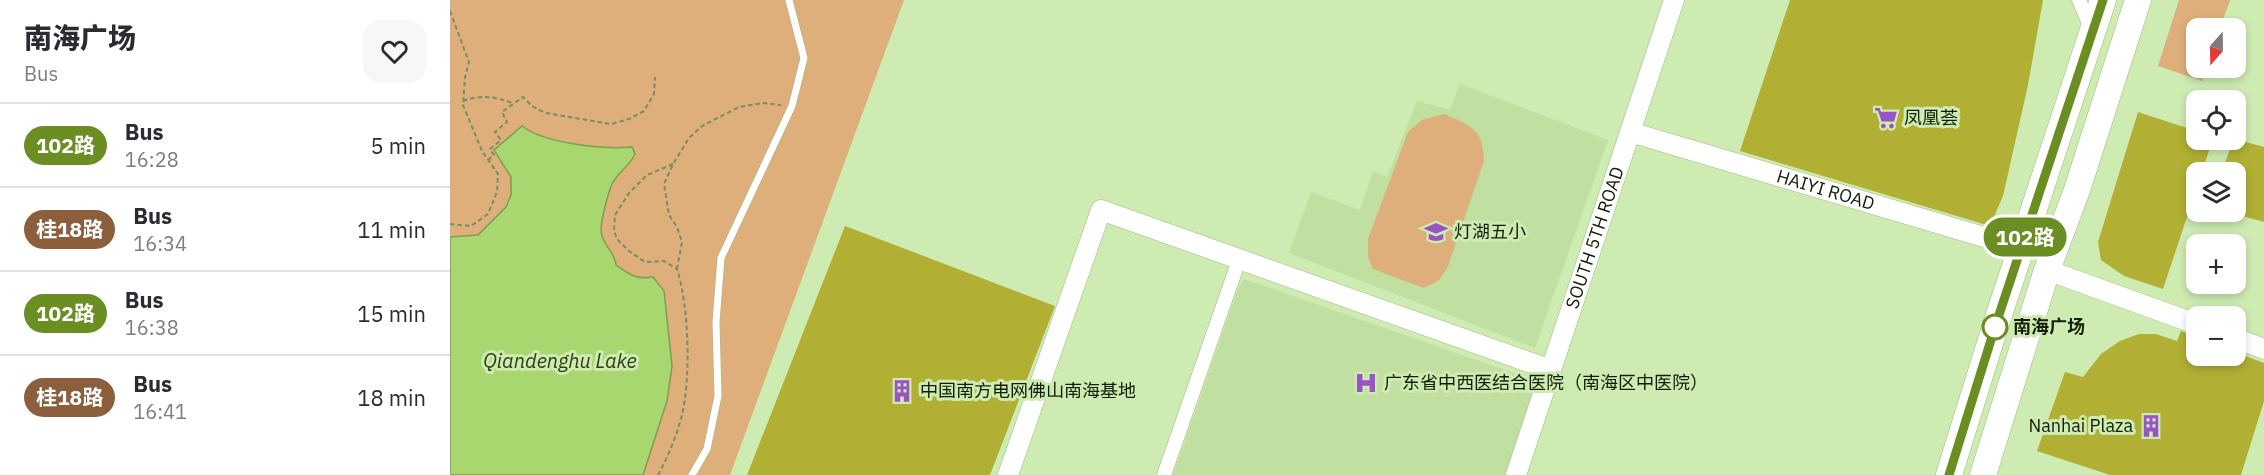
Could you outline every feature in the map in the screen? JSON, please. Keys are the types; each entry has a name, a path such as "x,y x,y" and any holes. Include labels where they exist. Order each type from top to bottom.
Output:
{"highway":[{"path":"1949,475 2103,0"},
{"path":"1983,475 2047,270 2077,190 2138,0"}],"street":[{"name":"SOUTH 5TH ROAD","path":"1516,475 1674,0"},
{"path":"2079,0 2093,32"},
{"name":"HAIYI ROAD","path":"1630,132 2021,248"},
{"path":"1008,475 1101,210 1551,370"},
{"path":"1164,475 1239,260"},
{"path":"2047,270 2186,320"},
{"path":"2246,342 2264,349"}],"lane":[{"path":"692,475 707,448 718,396 716,322 721,258 792,106 804,58 789,0"}],"path":[{"path":"450,11 469,62 465,77 464,100 469,121 488,160 498,174 497,192 488,214 471,226 450,224"},
{"path":"488,160 494,155 490,149 501,140 495,132 507,122 502,112 523,97 532,106 545,113 611,124 644,111 654,94 655,77"},
{"path":"464,100 478,96 493,97 514,104"},
{"path":"658,475 682,415 687,360 684,289 677,269 682,242 677,227 669,215 664,184 689,138 702,126 740,107 763,103 792,106"},
{"path":"673,164 647,175 629,193 615,215 614,231 617,239 645,262 664,261 677,269"}],"shaded area":[{"path":"450,0 904,0 730,475 450,475"},
{"path":"2179,0 2230,0 2224,18 2186,18 2186,76 2158,66"},
{"name":"灯湖五小","path":"1460,84 1608,140 1535,348 1289,253 1311,192 1360,210 1373,171 1387,177 1417,101 1450,110"},
{"path":"1444,114 1474,130 1481,141 1484,161 1447,269 1438,281 1424,288 1373,269 1368,257 1368,239 1408,132 1422,120"},
{"name":"广东省中西医结合医院（南海区中医院）","path":"1244,279 1519,375 1534,392 1506,475 1173,475 1238,289"}],"water":[{"name":"Qiandenghu Lake","path":"522,126 544,137 559,141 606,147 632,147 635,154 612,184 601,231 616,265 637,277 653,277 664,291 672,366 667,401 643,475 450,475 450,237 478,235 506,207 511,195 511,177 494,150"}],"building":[{"name":"凤凰荟","path":"1790,0 2043,0 2028,85 2003,196 1990,226 1740,151"},
{"path":"2138,112 2186,128 2186,150 2209,150 2205,162 2186,162 2186,220 2163,289 2124,276 2101,260 2098,242"},
{"path":"2246,142 2264,147 2264,222 2246,217 2246,162 2225,162 2230,150 2246,150"},
{"name":"中国南方电网佛山南海基地","path":"845,226 1055,306 990,475 747,475"},
{"name":"Nanhai Plaza","path":"2181,331 2186,333 2186,366 2246,366 2246,356 2264,363 2264,401 2241,475 2110,475 2037,451 2065,372 2083,377 2101,354 2120,341 2139,334 2156,334 2177,341"}],"bus line":[{"name":"102路","path":"1949,475 1995,327 2103,0"}],"place":[{"name":"凤凰荟","path":"1886,118"},
{"name":"灯湖五小","path":"1436,232"},
{"name":"南海广场","path":"1995,327"},
{"name":"广东省中西医结合医院（南海区中医院）","path":"1366,383"},
{"name":"中国南方电网佛山南海基地","path":"902,391"},
{"name":"Nanhai Plaza","path":"2151,426"}]}
